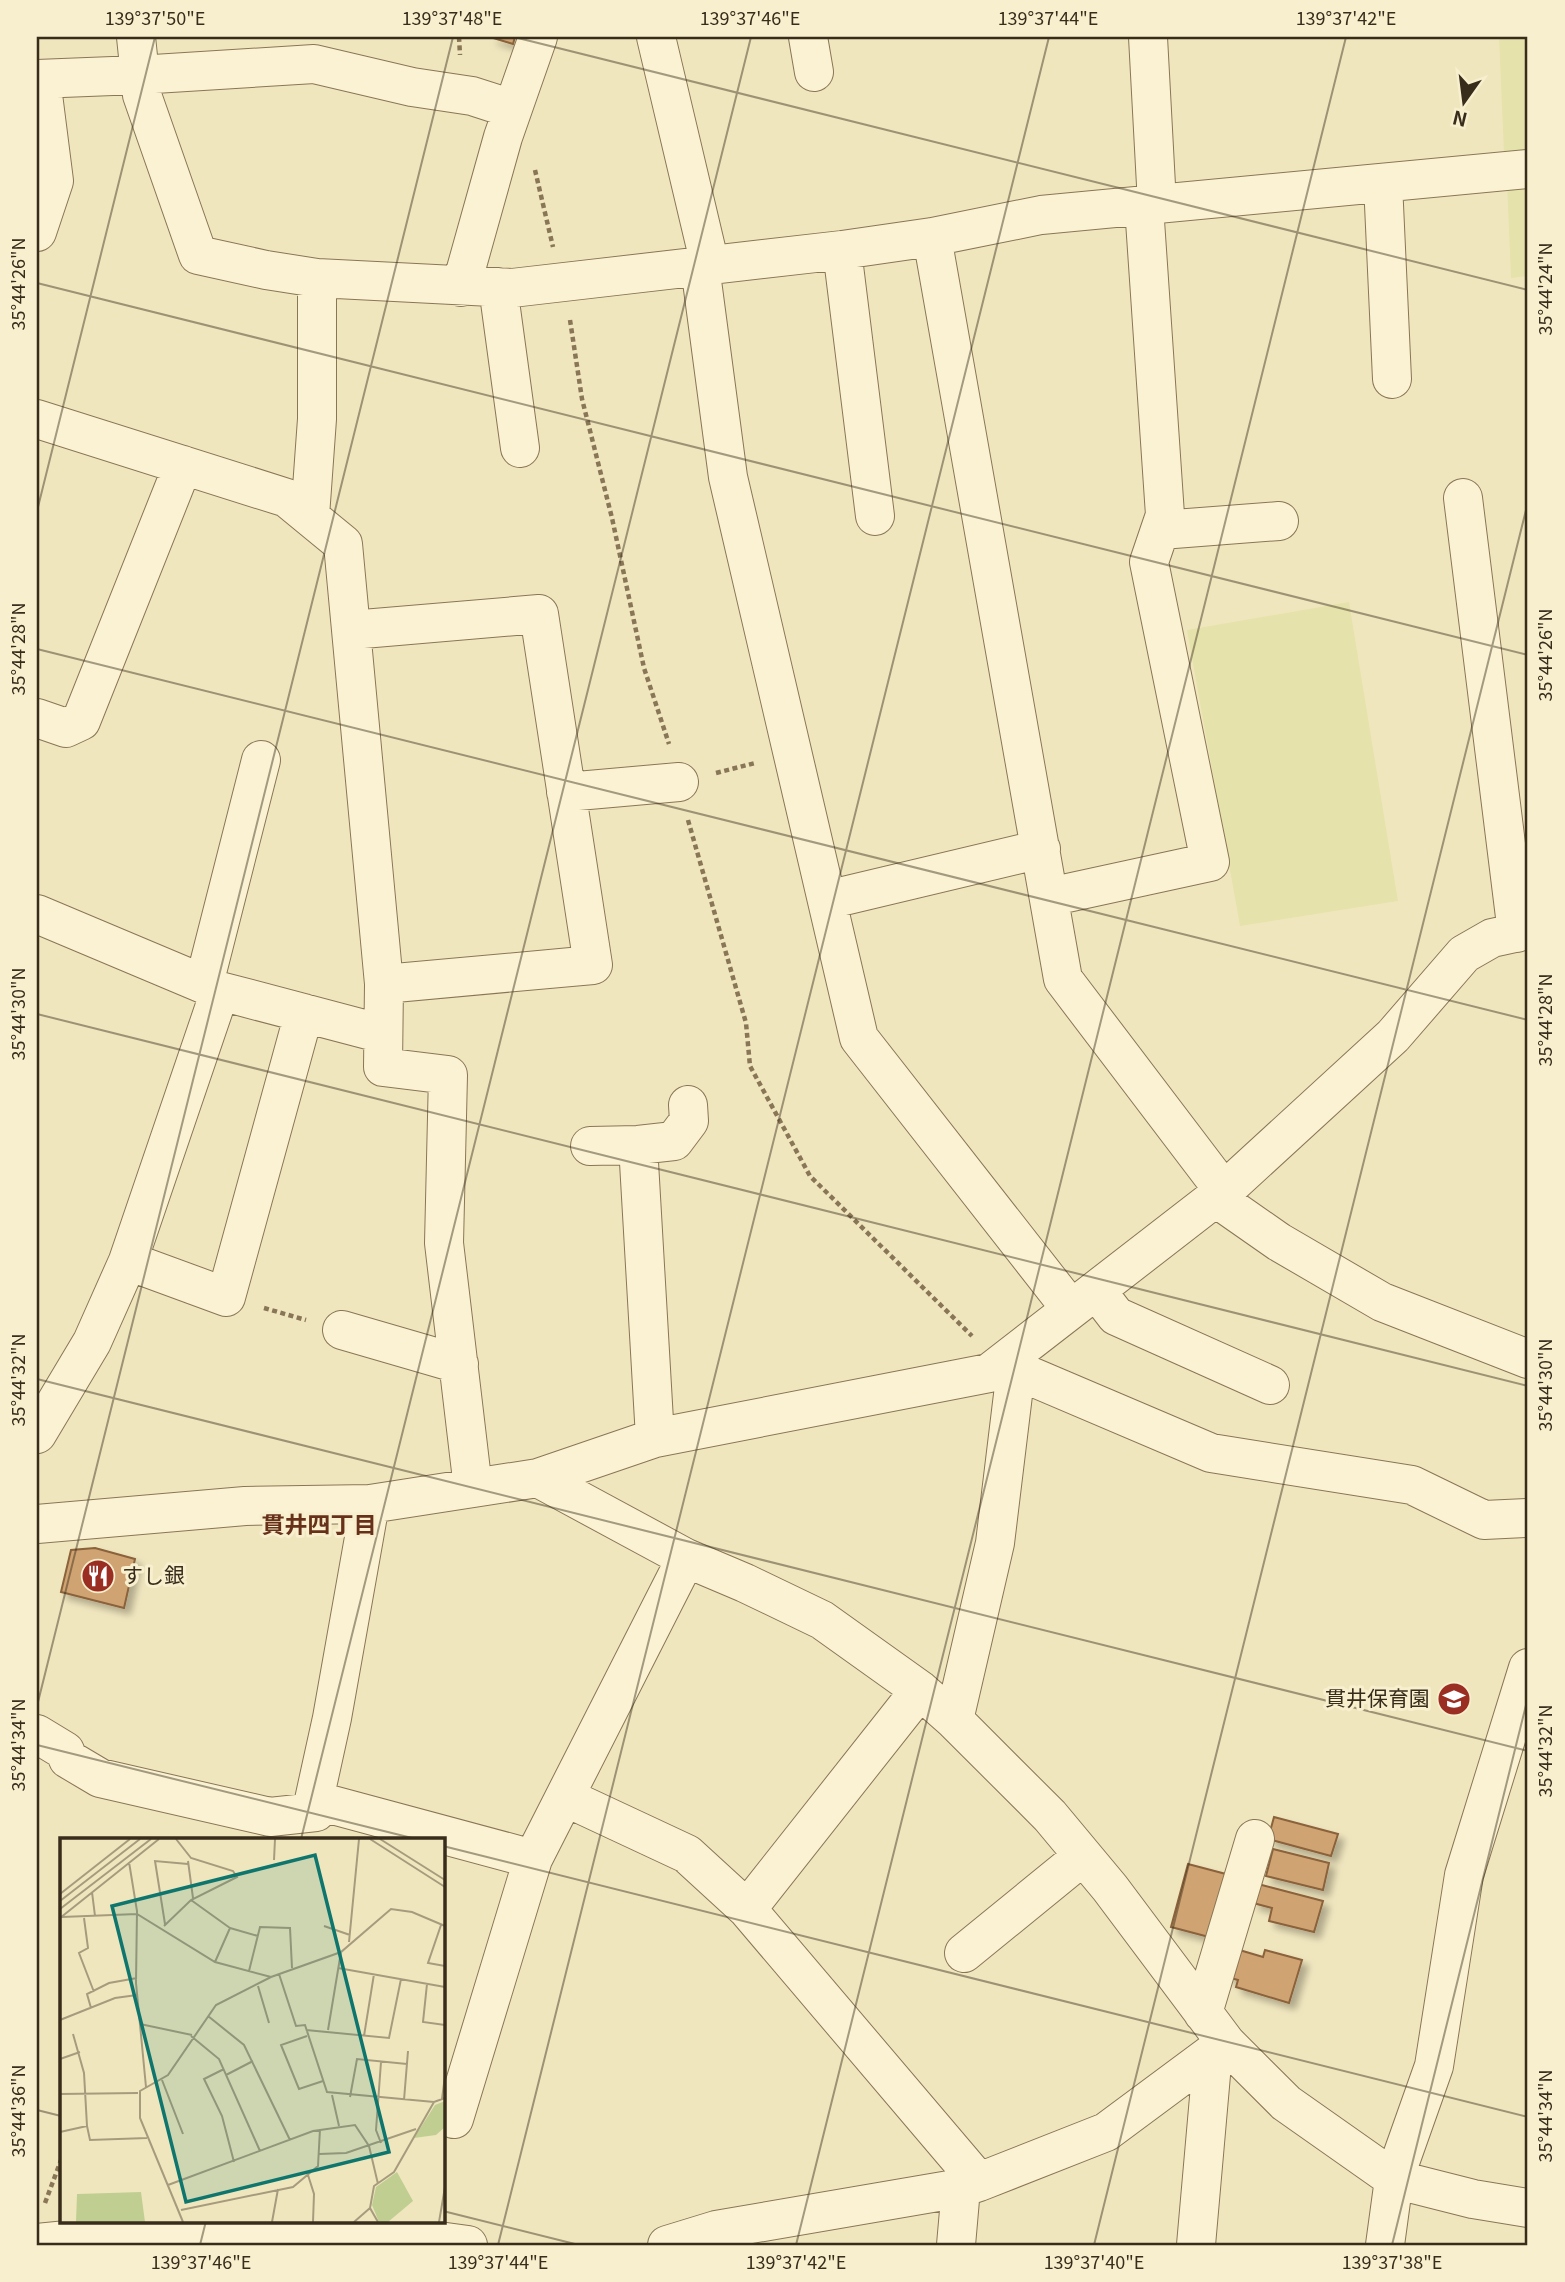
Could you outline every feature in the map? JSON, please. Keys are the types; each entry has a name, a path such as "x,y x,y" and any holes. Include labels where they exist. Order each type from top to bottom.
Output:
{"street":[{"path":"136,37 142,95 198,255 317,278 479,287 564,283 842,250 932,237 1041,215 1528,169"},
{"path":"520,448 479,287 512,109 538,37"},
{"path":"656,37 705,265 728,477 859,1038 1084,1299 1270,1385"},
{"path":"1049,897 1210,862 1149,562 1165,515 1151,205 1148,37"},
{"path":"37,232 54,181 39,79 314,64 412,87 472,96 512,109"},
{"path":"1382,183 1392,379"},
{"path":"932,237 1063,979 1220,1195 1279,1242 1382,1302 1528,1359"},
{"path":"842,250 875,516"},
{"path":"310,516 317,419 317,278"},
{"path":"37,419 288,498 344,544 384,984 383,1067 447,1075 444,1243 473,1488"},
{"path":"37,718 66,728 81,721 183,465"},
{"path":"37,1524 245,1506 370,1504 538,1478 655,1438 989,1373 1007,1365 1084,1299 1220,1195 1393,1036 1464,954 1492,938 1523,932 1463,498"},
{"path":"1161,530 1279,521"},
{"path":"352,630 539,614 593,965 384,984"},
{"path":"38,1428 92,1342 128,1261 212,988 261,760"},
{"path":"566,792 679,782"},
{"path":"827,900 1041,849"},
{"path":"37,914 212,988 383,1034"},
{"path":"128,1261 226,1297 304,1013"},
{"path":"590,1146 656,1143 689,1121 688,1105"},
{"path":"655,1438 656,1143"},
{"path":"342,1330 459,1364"},
{"path":"1007,1365 1211,1453 1412,1485 1484,1520 1528,1518"},
{"path":"954,1720 995,1543 1007,1365"},
{"path":"538,1478 686,1558 822,1620 920,1690 954,1720 1050,1816 1203,2013 1219,2047 1286,2103 1394,2179 1474,2199 1528,2208"},
{"path":"370,1504 332,1718 314,1800 533,1860"},
{"path":"454,2119 533,1860 686,1558"},
{"path":"1385,2245 1394,2179 1434,2066 1464,1875 1521,1712 1528,1668"},
{"path":"747,1909 920,1690"},
{"path":"51,1742 68,1759 100,1778 270,1818 316,1812 321,1802"},
{"path":"565,1797 687,1854 747,1909 970,2185"},
{"path":"1203,2013 1255,1839"},
{"path":"964,1953 1083,1856"},
{"path":"667,2245 716,2230 970,2185 1106,2133 1219,2047"},
{"path":"1195,2245 1219,2047"},
{"path":"956,2245 970,2185"},
{"path":"37,2243 189,2224 468,2245"}],"path":[{"path":"459,37 464,67"},
{"path":"534,166 564,283 582,399 612,518 644,668 679,782 746,1023 750,1066 810,1176 1007,1365"},
{"path":"679,782 793,754"},
{"path":"226,1297 342,1330"},
{"path":"45,2205 60,2163"}],"shaded area":[{"path":"1499,37 1528,37 1528,152 1504,154"},
{"path":"1528,181 1528,276 1511,278 1507,183"},
{"path":"1349,602 1398,901 1240,926 1187,630"}],"building":[{"path":"490,37 515,37 513,44"},
{"name":"すし銀","path":"95,1548 135,1559 124,1608 61,1592 71,1550"},
{"path":"1274,1817 1338,1834 1331,1856 1268,1839"},
{"path":"1273,1849 1329,1863 1323,1890 1266,1876"},
{"path":"1188,1864 1226,1874 1209,1937 1171,1927"},
{"path":"1258,1884 1323,1901 1314,1932 1269,1921 1272,1908 1253,1903"},
{"path":"1236,1949 1263,1957 1265,1950 1302,1960 1289,2003 1236,1987 1238,1980 1227,1977"}],"place":[{"name":"すし銀","path":"98,1576"},
{"name":"貫井保育園","path":"1454,1699"}],"district":[{"name":"貫井四丁目","path":"319,1525"}]}
